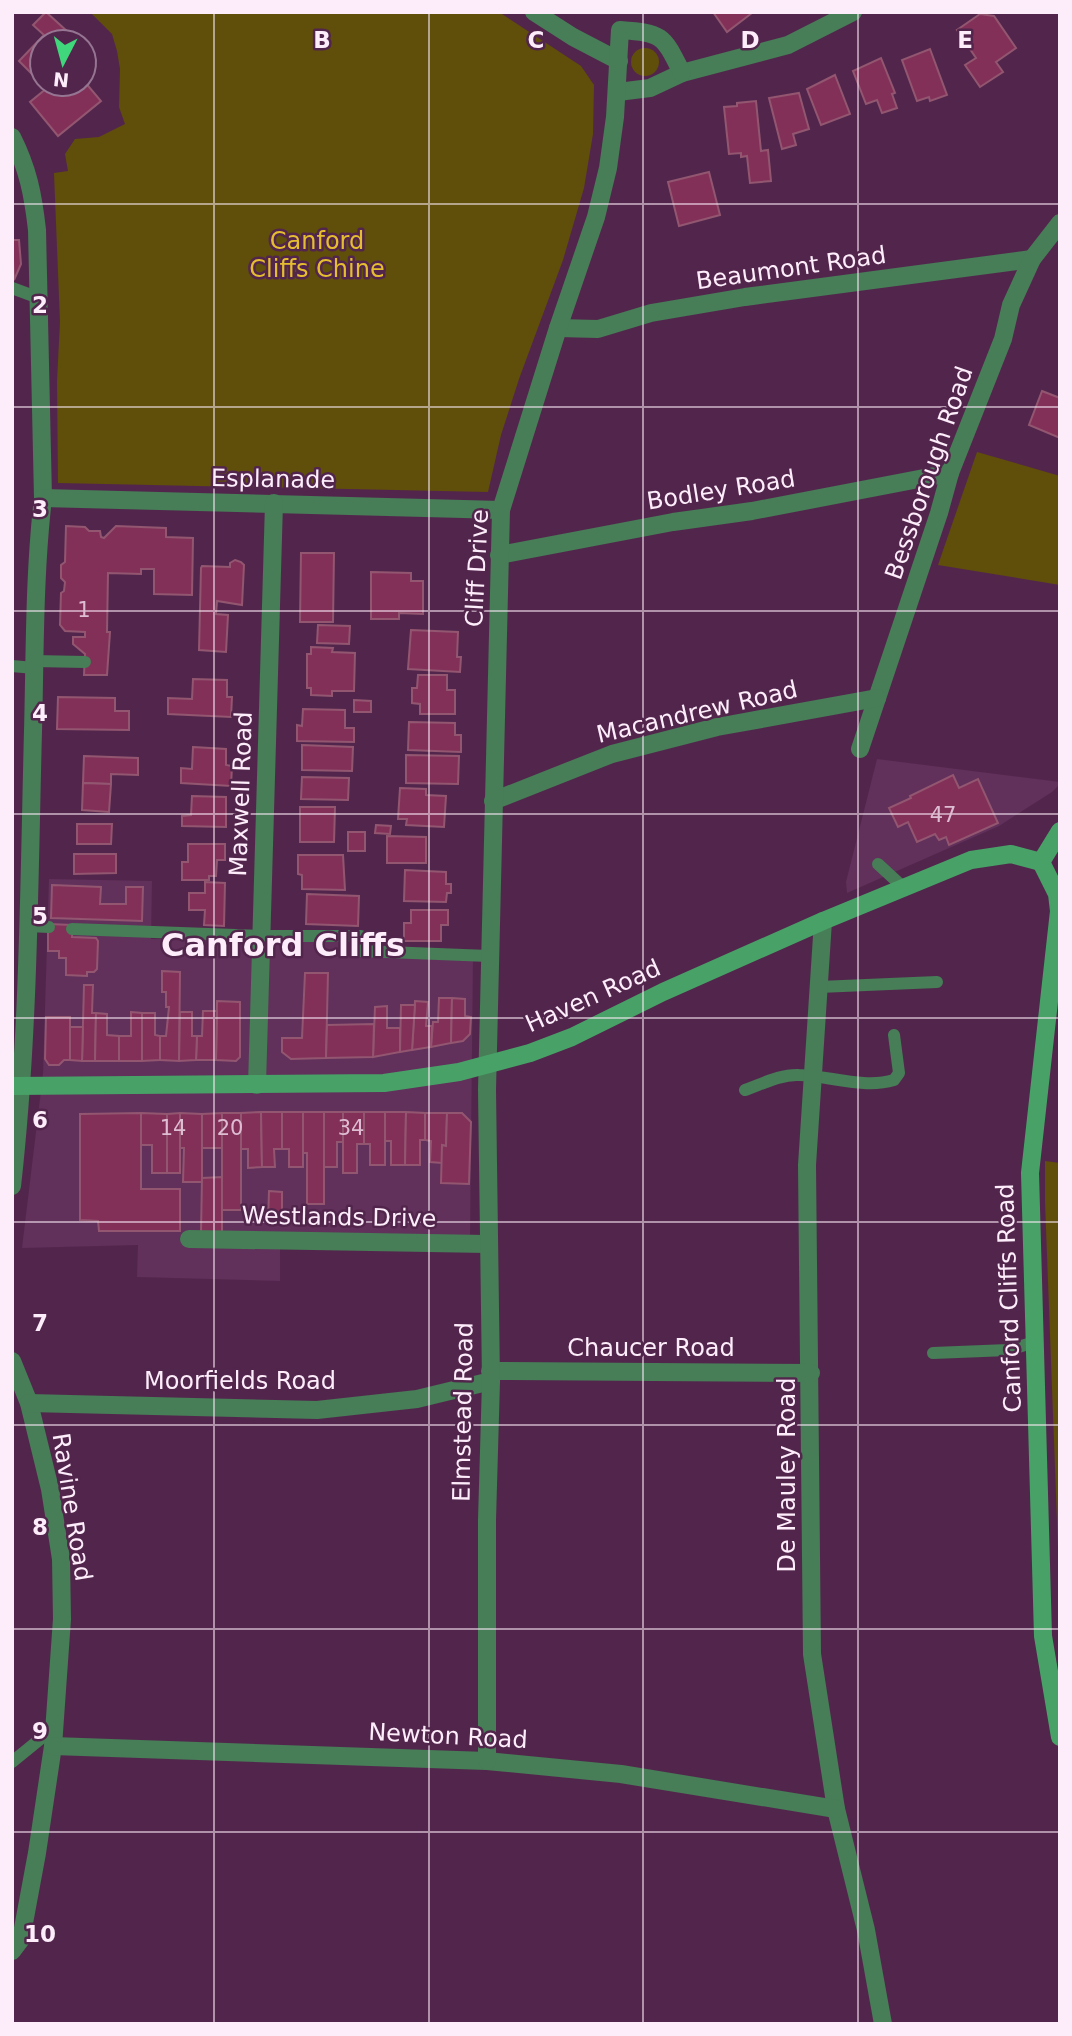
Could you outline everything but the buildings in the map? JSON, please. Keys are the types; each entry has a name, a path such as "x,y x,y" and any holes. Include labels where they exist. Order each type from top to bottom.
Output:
{"main road":[{"path":"1041,862 1060,831"},
{"name":"Haven Road","path":"17,1086 384,1083 459,1072 530,1053 572,1037 663,992 823,920 971,860 1011,854 1041,862"},
{"name":"Canford Cliffs Road","path":"1041,862 1057,894 1059,911 1030,1173 1043,1636 1055,1678 1060,1737"}],"street":[{"path":"534,12 573,37 619,61"},
{"path":"618,92 650,88 682,73 788,45 853,12"},
{"path":"620,21 662,38 682,73"},
{"name":"Cliff Drive","path":"487,1063 501,510 596,217 608,168 618,92 620,21"},
{"path":"12,137 26,165 37,229 40,489 28,926 19,982 12,1186"},
{"name":"Bessborough Road","path":"860,749 950,473 1003,339 1011,305 1032,260 1060,223"},
{"name":"Beaumont Road","path":"558,328 598,329 651,313 745,297 1032,260"},
{"name":"Bodley Road","path":"499,555 950,473"},
{"name":"Esplanade","path":"40,489 274,503 501,510"},
{"name":"Maxwell Road","path":"257,1086 274,503"},
{"name":"Macandrew Road","path":"493,801 612,754 717,727 877,698"},
{"name":"De Mauley Road","path":"823,920 807,1165 812,1654 836,1809 866,1930 883,2024"},
{"name":"Elmstead Road","path":"487,1063 490,1376 486,1520 487,1761"},
{"name":"Westlands Drive","path":"189,1239 488,1244"},
{"name":"Ravine Road","path":"12,1361 29,1403 50,1489 61,1559 62,1619 53,1746 37,1853 21,1939 12,1951"},
{"name":"Chaucer Road","path":"490,1376 811,1373"},
{"name":"Moorfields Road","path":"29,1403 317,1410 417,1399 490,1376"},
{"name":"Newton Road","path":"53,1746 487,1761 621,1774 836,1809"}],"lane":[{"path":"12,288 39,298"},
{"path":"12,666 85,663"},
{"path":"878,864 904,887"},
{"path":"28,926 49,928"},
{"path":"72,929 261,936 361,936 361,951 489,956"},
{"path":"819,988 937,982"},
{"path":"746,1090 797,1074 855,1082 885,1083 894,1080 899,1073 894,1035"},
{"path":"933,1353 1008,1350 1035,1342"},
{"path":"12,1762 55,1727"}],"shaded area":[{"path":"877,759 1060,784 999,826 847,893 846,882"},
{"path":"49,879 152,881 151,939 353,942 356,955 473,958 470,1236 280,1233 280,1281 137,1277 138,1245 22,1248 43,1074"}],"green space":[{"name":"Canford Cliffs Chine","path":"90,12 499,12 581,66 594,85 593,134 584,188 563,260 501,435 488,492 58,483 57,381 60,322 54,173 68,171 65,154 75,139 99,137 125,124 119,107 120,69 112,34"},
{"path":"645,48 655,52 659,62 655,72 645,76 635,72 631,62 635,52"},
{"path":"977,452 1060,476 1060,585 938,565"},
{"path":"1045,1161 1060,1163 1060,1601 1045,1202"}],"district":[{"name":"Canford Cliffs","path":"283,945"}]}
